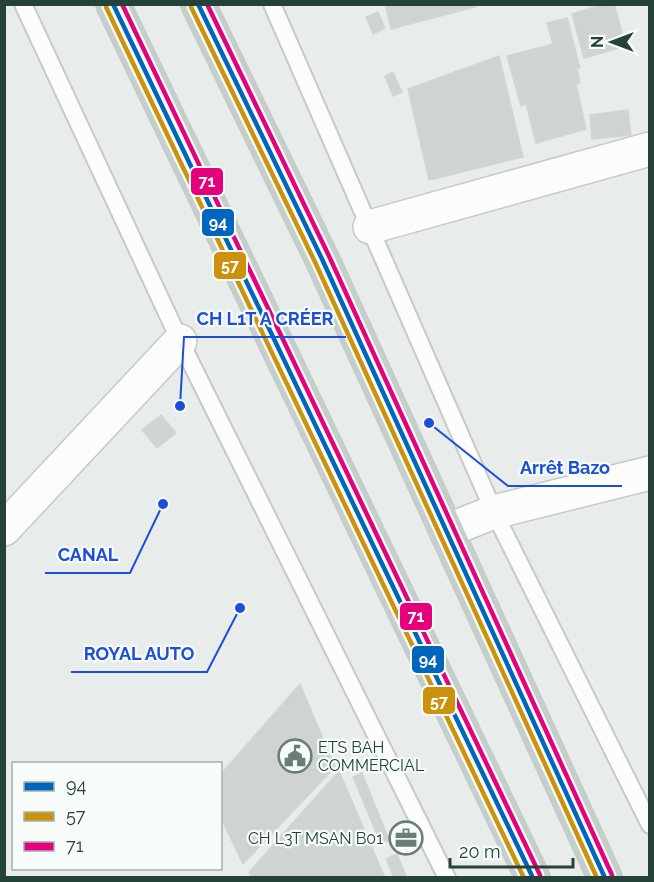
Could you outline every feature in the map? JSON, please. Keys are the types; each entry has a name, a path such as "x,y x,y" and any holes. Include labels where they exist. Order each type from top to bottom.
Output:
{"highway":[{"path":"113,4 533,878"},
{"path":"198,4 322,259 605,878"}],"street":[{"path":"370,227 650,149"},
{"path":"4,529 180,341"},
{"path":"446,531 494,512 650,473"}],"lane":[{"path":"22,4 180,341 447,878"},
{"path":"272,4 494,512 650,825"}],"building":[{"path":"385,4 475,4 475,7 391,29"},
{"path":"604,4 614,4 626,46 584,58 572,14"},
{"path":"378,12 385,28 373,34 366,17"},
{"path":"567,18 580,68 577,68 580,82 576,84 586,129 536,143 526,104 521,106 507,56 553,44 547,23"},
{"path":"499,56 523,157 429,180 408,89"},
{"path":"393,72 402,92 393,96 385,76"},
{"path":"628,110 631,135 592,139 590,115"},
{"path":"161,415 176,433 157,448 142,430"},
{"path":"300,684 335,767 243,864 222,820 222,773"},
{"path":"339,771 385,878 252,878 249,872"},
{"path":"362,773 389,840 381,844 353,777"},
{"path":"397,854 407,878 394,878 386,859"}],"transit line":[{"name":"94","path":"113,4 533,878"},
{"name":"71","path":"122,4 540,875"},
{"name":"94","path":"198,4 322,259 605,878"},
{"name":"71","path":"207,4 329,256 612,875"},
{"name":"57","path":"106,7 524,878"},
{"name":"57","path":"191,7 315,262 597,878"}],"place":[{"name":"CH L1T A CRÉER","path":"180,406"},
{"name":"Arrêt Bazo","path":"429,423"},
{"name":"CANAL","path":"163,504"},
{"name":"ROYAL AUTO","path":"240,608"},
{"name":"ETS BAH COMMERCIAL","path":"295,756"},
{"name":"CH L3T MSAN B01","path":"406,838"}]}
